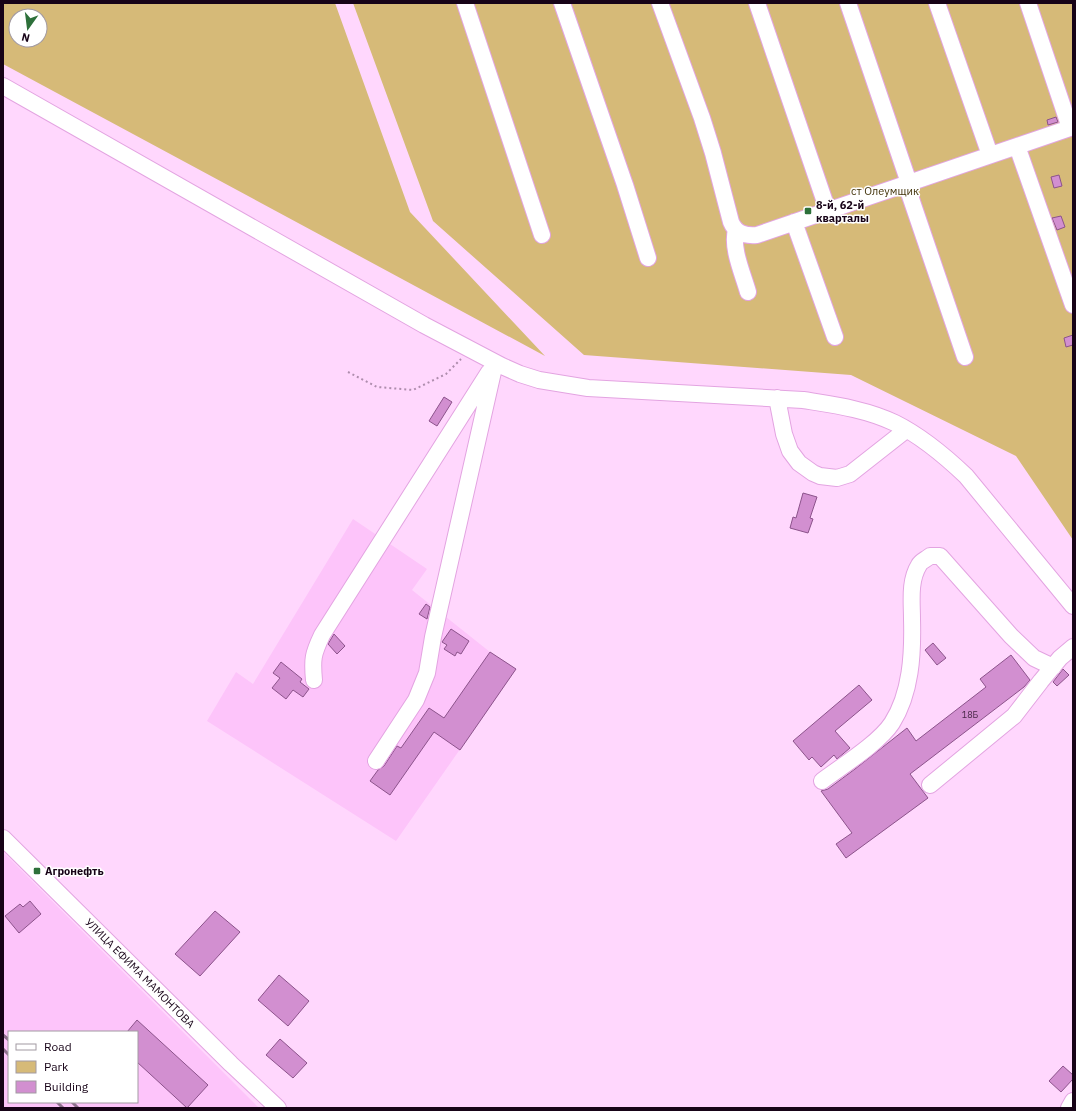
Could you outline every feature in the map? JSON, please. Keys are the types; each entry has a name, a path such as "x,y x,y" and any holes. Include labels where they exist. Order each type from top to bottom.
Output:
{"street":[{"path":"465,3 542,235"},
{"path":"562,3 625,185 648,258"},
{"path":"660,3 702,118 731,222 736,230 748,235 757,235 1072,127 1028,3"},
{"path":"757,3 828,211"},
{"path":"848,3 966,357"},
{"path":"937,3 990,155"},
{"path":"3,86 424,325 495,363 520,374 562,385 611,390 776,398 834,405 859,410 895,423 932,447 966,476 1073,606"},
{"path":"1017,146 1073,305"},
{"path":"794,222 835,337"},
{"path":"736,230 735,246 748,292"},
{"path":"314,680 312,664 314,652 322,635 495,363"},
{"path":"376,761 416,700 427,673 433,637 495,363"},
{"path":"776,398 784,434 793,457 802,466 820,476 837,478 850,474 906,430"},
{"path":"822,781 877,740 891,724 899,711 909,677 914,577 919,564 930,556 940,556 1011,636 1034,658 1053,667"},
{"path":"930,785 1014,716 1053,667 1073,647"},
{"name":"УЛИЦА ЕФИМА МАМОНТОВА","path":"3,838 225,1058 278,1108"},
{"path":"1069,1108 1073,1101"}],"path":[{"path":"348,372 377,387 413,390 446,374 471,350"}],"shaded area":[{"path":"353,519 427,569 412,590 490,652 516,669 396,841 207,721 236,672 253,684"},
{"path":"3,852 259,1108 3,1108"}],"green space":[{"path":"3,3 335,3 410,212 545,356 3,64"},
{"name":"ст Олеумщик","path":"353,3 1073,3 1073,540 1016,456 851,375 584,355 433,221"}],"building":[{"path":"1056,117 1058,122 1048,125 1047,120"},
{"path":"1059,175 1062,186 1054,188 1051,177"},
{"path":"1061,216 1065,227 1057,230 1052,218"},
{"path":"1073,335 1073,345 1066,347 1064,338"},
{"path":"444,397 452,402 437,426 429,421"},
{"path":"803,493 817,497 810,518 813,519 808,533 790,528 793,517 796,518"},
{"path":"426,604 430,607 427,619 419,614"},
{"path":"451,629 469,641 461,654 457,652 455,656 444,649 447,645 442,642"},
{"path":"334,634 345,646 337,654 328,644"},
{"path":"933,643 946,658 937,665 925,650"},
{"path":"490,652 516,669 460,750 434,732 390,795 370,781 378,770 384,766 397,746 401,748 429,708 444,718"},
{"path":"1011,655 1030,680 1024,687 910,774 928,798 846,858 836,844 852,833 821,791 828,789 907,728 916,741 986,687 980,679"},
{"path":"281,662 302,679 300,682 309,689 303,697 293,690 286,699 272,688 280,678 273,673"},
{"path":"1063,669 1069,675 1057,686 1053,682"},
{"path":"859,685 872,700 835,731 850,748 837,759 834,755 821,767 812,757 809,760 793,741"},
{"path":"30,901 41,914 19,933 5,916 20,904 23,907"},
{"path":"215,911 240,932 200,976 175,954"},
{"path":"279,975 309,1001 288,1026 258,1000"},
{"path":"137,1020 208,1085 187,1108 138,1063 138,1031 128,1031"},
{"path":"280,1039 307,1063 293,1078 266,1055"},
{"path":"1063,1066 1073,1075 1073,1079 1061,1092 1049,1081"}],"railway":[{"path":"3,1035 8,1039"},
{"path":"3,1049 8,1054"},
{"path":"58,1103 63,1108"},
{"path":"73,1103 78,1108"}],"place":[{"name":"8-й, 62-й кварталы","path":"808,211"},
{"name":"Агронефть","path":"37,871"}]}
